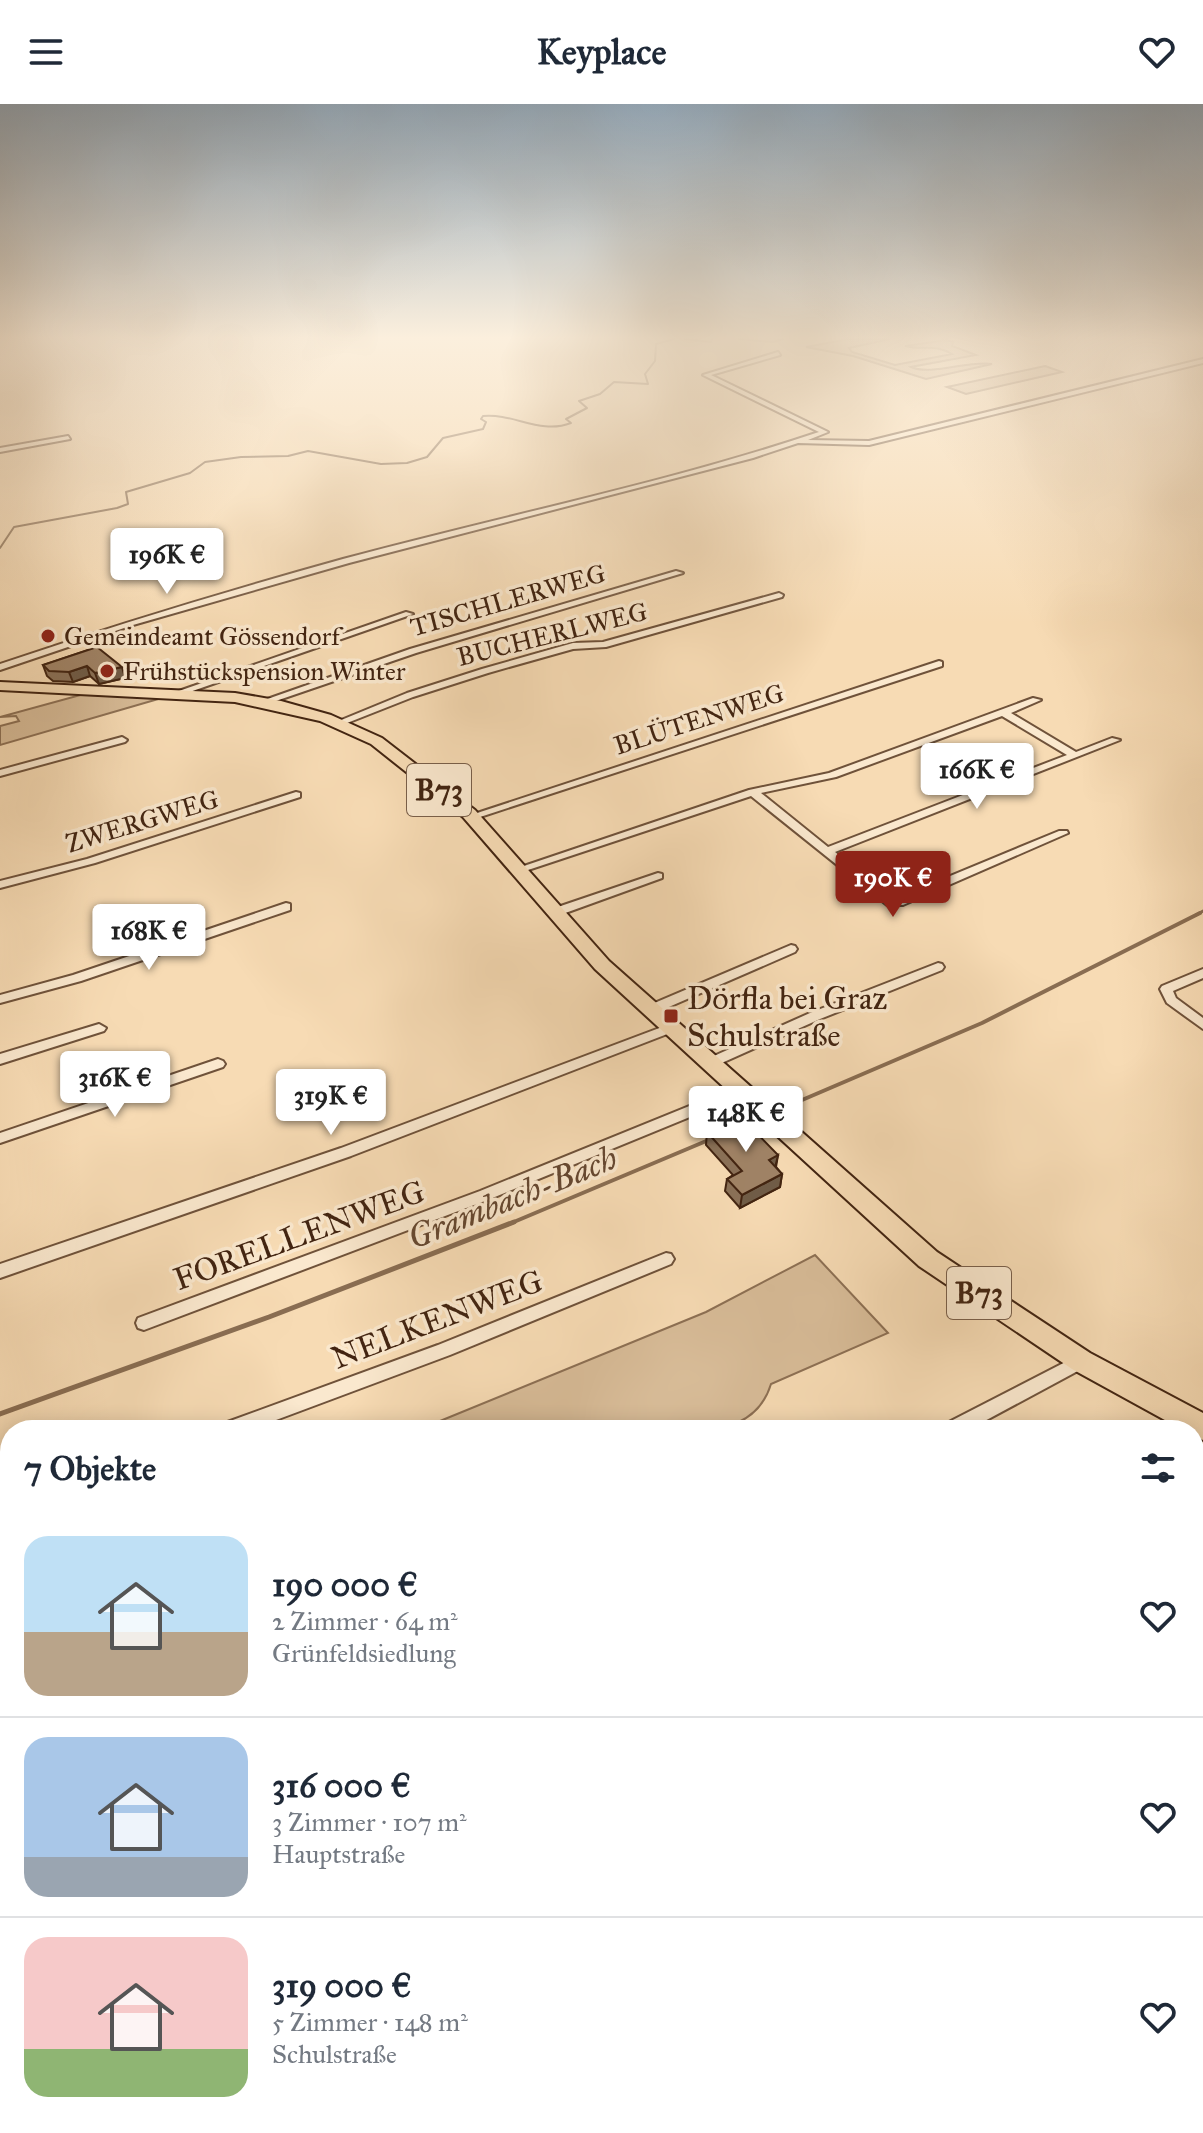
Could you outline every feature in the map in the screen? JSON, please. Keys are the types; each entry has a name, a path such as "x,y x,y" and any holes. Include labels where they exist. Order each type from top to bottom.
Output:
{"main road":[{"name":"B73","path":"0,686 181,692 261,703 304,711 373,739 473,816 584,947 928,1259 1081,1361 1190,1420"}],"street":[{"path":"0,667 134,622 346,561 751,457 819,434"},
{"path":"793,441 869,443 907,434"},
{"path":"0,442 68,438 0,450"},
{"name":"TISCHLERWEG","path":"261,703 413,651 679,573"},
{"name":"BUCHERLWEG","path":"339,723 410,695 573,646 603,645 779,595"},
{"path":"181,692 409,614"},
{"name":"BLÜTENWEG","path":"473,816 939,664"},
{"path":"521,869 753,792 832,775 1036,700"},
{"path":"1003,712 1074,755"},
{"path":"0,773 122,740"},
{"path":"827,851 1115,740"},
{"path":"753,792 883,897 899,902 1063,833"},
{"name":"ZWERGWEG","path":"0,885 91,861 296,795"},
{"path":"553,913 658,876"},
{"path":"0,999 77,978 286,907"},
{"path":"650,1010 791,949"},
{"path":"710,1063 815,1016 938,967"},
{"path":"1203,973 1166,989 1171,1000 1203,1025"},
{"path":"0,1059 99,1028"},
{"path":"0,1271 346,1152 670,1028"},
{"path":"0,1138 218,1064"},
{"name":"FORELLENWEG","path":"144,1323 512,1185 741,1090"},
{"name":"NELKENWEG","path":"255,1420 444,1350 666,1259"},
{"path":"970,1420 1081,1361"}],"shaded area":[{"path":"84,694 172,695 0,745 0,726 19,721 16,716 0,717"},
{"path":"815,1255 888,1333 771,1384 759,1406 742,1420 442,1420 706,1312"}],"building":[{"path":"97,647 122,667 95,673 87,666 69,672 49,671 43,665"},
{"path":"740,1116 778,1155 769,1160 782,1174 742,1195 727,1179 742,1171 707,1132"}],"waterway":[{"path":"0,548 14,527 117,508 128,504 126,492 190,473 205,462 288,456 308,451 381,464 407,463 427,457 443,438 462,434"},
{"name":"Grambach-Bach","path":"1196,915 1203,911"},
{"name":"Grambach-Bach","path":"774,1112 982,1023 1200,913"},
{"name":"Grambach-Bach","path":"745,1124 763,1117"},
{"name":"Grambach-Bach","path":"511,1223 711,1139"},
{"name":"Grambach-Bach","path":"0,1414 269,1317 511,1223"}],"place":[{"name":"Gemeindeamt Gössendorf","path":"48,636"},
{"name":"Frühstückspension Winter","path":"107,671"},
{"name":"Dörfla bei Graz Schulstraße","path":"671,1016"}]}
